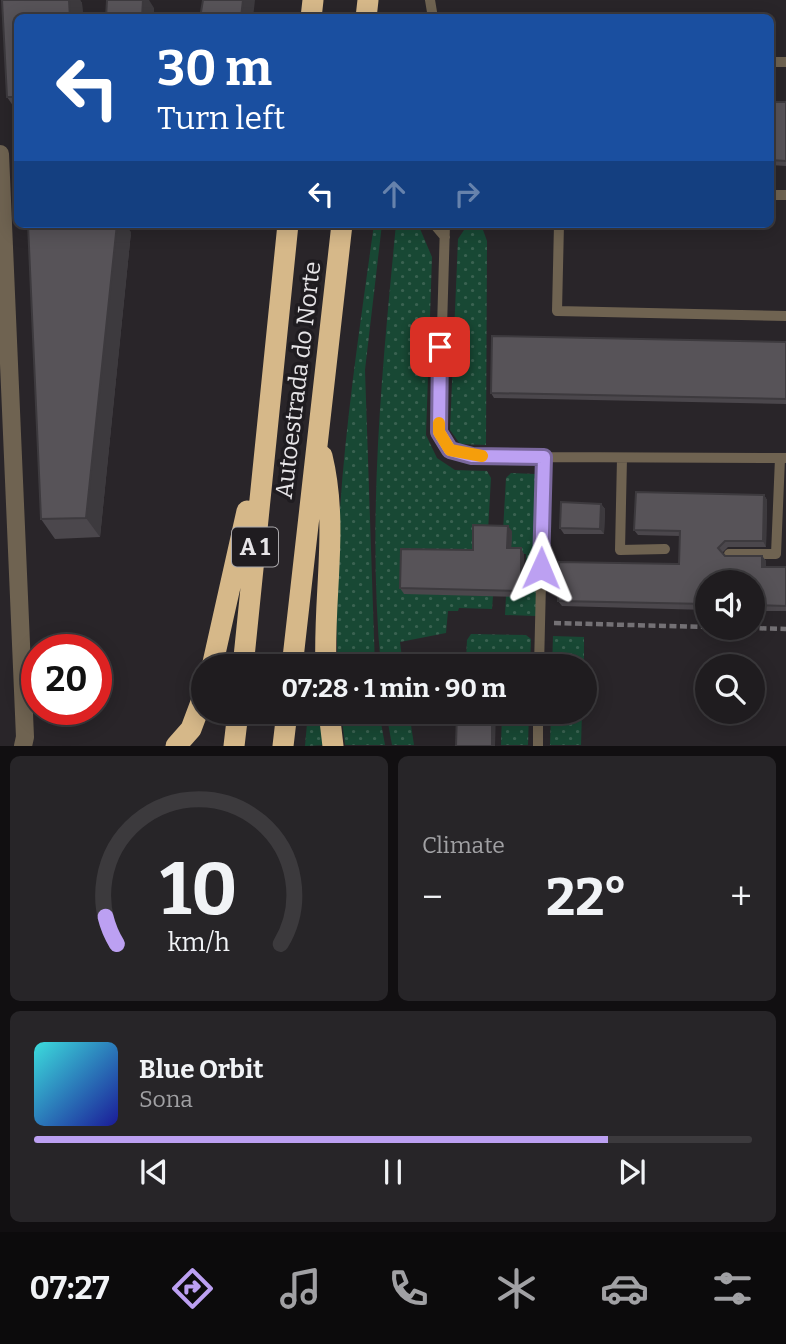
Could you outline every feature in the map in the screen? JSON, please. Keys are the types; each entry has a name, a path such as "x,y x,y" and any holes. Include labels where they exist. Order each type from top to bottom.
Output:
{"highway":[{"name":"Autoestrada do Norte","path":"244,654 288,228"},
{"name":"Autoestrada do Norte","path":"293,654 342,228"},
{"path":"215,654 266,426"},
{"path":"317,437 325,468 330,520 326,654"},
{"path":"176,746 193,724"},
{"path":"234,746 237,724"},
{"path":"283,746 286,724"},
{"path":"330,724 333,746"}],"street":[{"path":"0,154 26,737 23,746"}],"lane":[{"path":"437,228 445,237"},
{"path":"445,228 439,432 450,450 472,456 783,458 776,554 729,554"},
{"path":"559,228 557,311 786,316"},
{"path":"539,654 544,457"},
{"path":"622,457 620,550 665,550"},
{"path":"538,724 538,746"}],"path":[{"path":"540,623 695,627"},
{"path":"765,628 786,629"}],"green space":[{"path":"373,228 382,228 365,370 375,654 338,654 337,556 346,445"},
{"path":"396,228 420,228 432,257 426,435 437,458 455,470 487,471 491,478 488,531 476,555 404,593 493,596 492,609 459,608 458,611 448,611 446,633 400,642 401,654 380,654 375,556 378,445"},
{"path":"464,230 483,230 487,241 486,445 460,444 450,430 458,239"},
{"path":"511,473 535,474 539,480 536,616 505,615 506,596 525,596 526,554 511,554 503,531 506,478"},
{"path":"471,634 526,635 531,639 530,654 466,654 467,640"},
{"path":"553,636 584,637 584,654 552,654"},
{"path":"307,724 323,724 326,745 305,746"},
{"path":"342,724 381,724 385,745 345,745"},
{"path":"388,724 411,724 414,745 392,745"},
{"path":"502,724 529,724 528,745 501,745"},
{"path":"551,724 582,724 581,745 550,745"}],"building":[{"path":"2,0 69,0 70,14 14,14 14,97 7,97"},
{"path":"107,0 143,0 142,14 106,14"},
{"path":"203,0 243,0 241,14 201,14"},
{"path":"774,102 786,102 786,161 774,160"},
{"path":"28,228 117,228 86,518 41,519"},
{"path":"492,336 786,342 786,399 491,393"},
{"path":"636,492 764,495 763,541 725,541 718,548 725,556 762,556 762,567 786,567 786,606 765,605 765,570 695,570 695,604 558,601 559,562 679,564 680,531 634,530"},
{"path":"561,502 601,504 600,529 560,528"},
{"path":"473,525 508,526 507,548 521,548 521,591 400,588 401,549 473,550"},
{"path":"457,724 492,724 492,746 456,746"}],"slow traffic":[{"path":"439,423 439,432 450,450 482,456"}],"route":[{"path":"440,347 439,432 450,450 472,456 544,457 541,568"}]}
